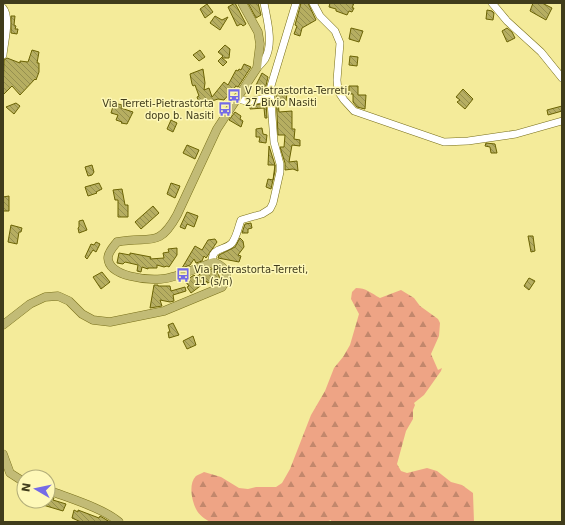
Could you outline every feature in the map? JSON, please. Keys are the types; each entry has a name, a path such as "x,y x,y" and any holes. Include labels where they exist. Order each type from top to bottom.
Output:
{"main road":[{"path":"3,325 30,304 45,297 58,296 69,301 82,314 93,320 110,322 164,311 222,287 226,281 226,273 222,266 214,262 162,279 148,279 118,272 111,265 108,258 111,250 117,242 130,239 152,240 162,236 170,228 217,129 257,68 260,44 258,32 242,3"},
{"path":"3,454 10,473 16,477"},
{"path":"56,493 114,518 118,522"}],"street":[{"path":"257,68 265,60 268,51 269,33 264,3"},
{"path":"212,263 212,258 217,250 230,245 236,237 241,220 262,214 270,209 273,203 280,172 280,164 274,142 270,89 296,3"},
{"path":"313,3 320,16 335,31 340,43 336,80 338,91 354,111 444,142 468,141 516,134 562,121"},
{"path":"492,3 508,21 541,52 562,78"},
{"path":"3,8 6,11 7,20 3,55"},
{"path":"238,98 241,100 255,100 264,99 271,95"}],"green space":[{"path":"356,288 366,290 380,298 401,290 414,298 420,306 438,319 440,323 439,336 431,354 438,370 442,368 424,395 414,403 413,419 406,431 397,464 401,471 407,473 427,468 437,471 451,482 462,485 473,493 474,522 331,522 331,520 326,522 208,521 202,517 193,502 191,488 196,476 204,472 221,477 239,488 248,489 256,487 276,487 282,483 290,469 311,415 325,391 334,368 350,345 359,314 351,299 352,292"}],"building":[{"path":"235,3 246,24 243,26 241,24 237,26 228,7"},
{"path":"248,3 258,3 261,15 256,18"},
{"path":"301,3 308,3 316,20 302,28 300,36 294,34"},
{"path":"330,3 354,3 352,8 354,8 352,12 349,11 347,15 329,7"},
{"path":"533,3 542,3 552,8 546,20 530,11"},
{"path":"207,4 213,12 205,18 200,9"},
{"path":"487,10 494,13 493,20 486,19"},
{"path":"11,16 15,16 14,25 16,26 15,29 18,29 17,34 11,33"},
{"path":"215,16 222,20 228,17 220,30 210,23"},
{"path":"351,28 363,31 359,42 349,39"},
{"path":"507,28 512,32 515,38 507,42 502,31"},
{"path":"225,45 230,49 229,58 222,58 227,62 223,66 218,61 223,56 218,52"},
{"path":"32,50 39,52 37,63 39,63 39,72 36,80 35,79 20,95 12,86 3,95 4,60 7,58 20,63 20,61 28,62"},
{"path":"200,50 205,57 199,61 193,55"},
{"path":"350,56 358,57 357,66 349,65"},
{"path":"244,64 251,67 238,87 236,86 224,100 218,99 200,105 197,97 199,96 195,85 193,86 192,84 190,74 203,69 205,83 204,90 209,88 212,97 224,82 228,85 236,70 241,70"},
{"path":"262,73 268,77 265,90 256,85"},
{"path":"349,86 358,86 358,95 366,95 365,109 357,107 353,102 353,94 349,94"},
{"path":"463,89 473,99 465,109 457,102 460,100 456,97"},
{"path":"276,93 287,93 286,101 278,101 279,112 292,111 292,129 295,129 294,139 300,140 300,146 292,145 289,162 297,161 298,171 293,169 285,170 285,163 280,147 284,147 285,135 278,135"},
{"path":"16,103 20,106 14,114 6,107"},
{"path":"114,103 122,105 121,108 133,112 127,124 116,120 118,115 111,113"},
{"path":"266,103 267,118 265,118 264,108 250,109 250,106"},
{"path":"562,106 562,111 548,115 547,110"},
{"path":"235,112 241,116 240,119 243,121 241,127 229,120"},
{"path":"171,120 177,123 173,132 167,129"},
{"path":"262,128 263,134 267,135 266,143 259,142 260,137 256,137 256,129"},
{"path":"486,143 495,144 497,153 491,153 490,147 485,146"},
{"path":"187,145 199,150 195,159 183,153"},
{"path":"269,146 275,165 268,165"},
{"path":"92,165 94,172 92,175 88,176 85,167"},
{"path":"268,179 273,180 271,189 266,187"},
{"path":"99,183 102,189 96,192 97,193 88,196 85,187"},
{"path":"171,183 180,186 175,198 167,194"},
{"path":"122,189 125,205 128,205 128,217 118,217 118,200 115,200 113,190"},
{"path":"9,196 9,211 3,211 3,197"},
{"path":"153,206 159,213 141,229 135,222"},
{"path":"187,212 198,216 194,227 187,224 185,229 180,227"},
{"path":"83,220 87,230 79,233 79,221"},
{"path":"251,223 252,228 248,229 248,233 242,233 245,224"},
{"path":"11,225 22,228 21,232 19,232 17,244 8,242"},
{"path":"528,236 533,236 535,251 531,252"},
{"path":"240,238 243,241 244,247 238,255 241,256 239,262 218,258 219,255 235,247"},
{"path":"215,239 217,242 206,258 204,256 202,261 196,263 194,259 190,265 182,268 195,246 202,250 208,240"},
{"path":"96,242 100,244 96,252 93,250 87,259 85,257 91,244 94,245"},
{"path":"177,248 177,255 169,267 157,265 157,268 148,269 142,267 141,272 137,271 138,265 125,262 123,264 117,263 119,253 130,255 130,253 151,257 150,259 164,258 163,253 169,252 168,249"},
{"path":"214,268 217,270 220,279 219,281 212,284 211,282 207,283 207,281 191,293 187,287 189,286 185,281 194,275 196,277 203,272"},
{"path":"102,272 110,282 101,289 93,277"},
{"path":"529,278 535,281 529,290 524,286"},
{"path":"154,285 170,286 171,291 185,287 186,291 173,295 174,301 170,302 160,300 162,306 150,308"},
{"path":"173,323 179,335 169,338 168,332 170,332 168,325"},
{"path":"193,336 196,345 187,349 183,341"},
{"path":"56,501 66,504 63,511 56,509"},
{"path":"74,510 78,512 78,510 99,518 100,516 110,522 81,522 72,518"}],"place":[{"name":"V Pietrastorta-Terreti, 27 Bivio Nasiti","path":"234,96"},
{"name":"Via Terreti-Pietrastorta dopo b. Nasiti","path":"225,109"},
{"name":"Via Pietrastorta-Terreti, 11 (s/n)","path":"183,275"}]}
